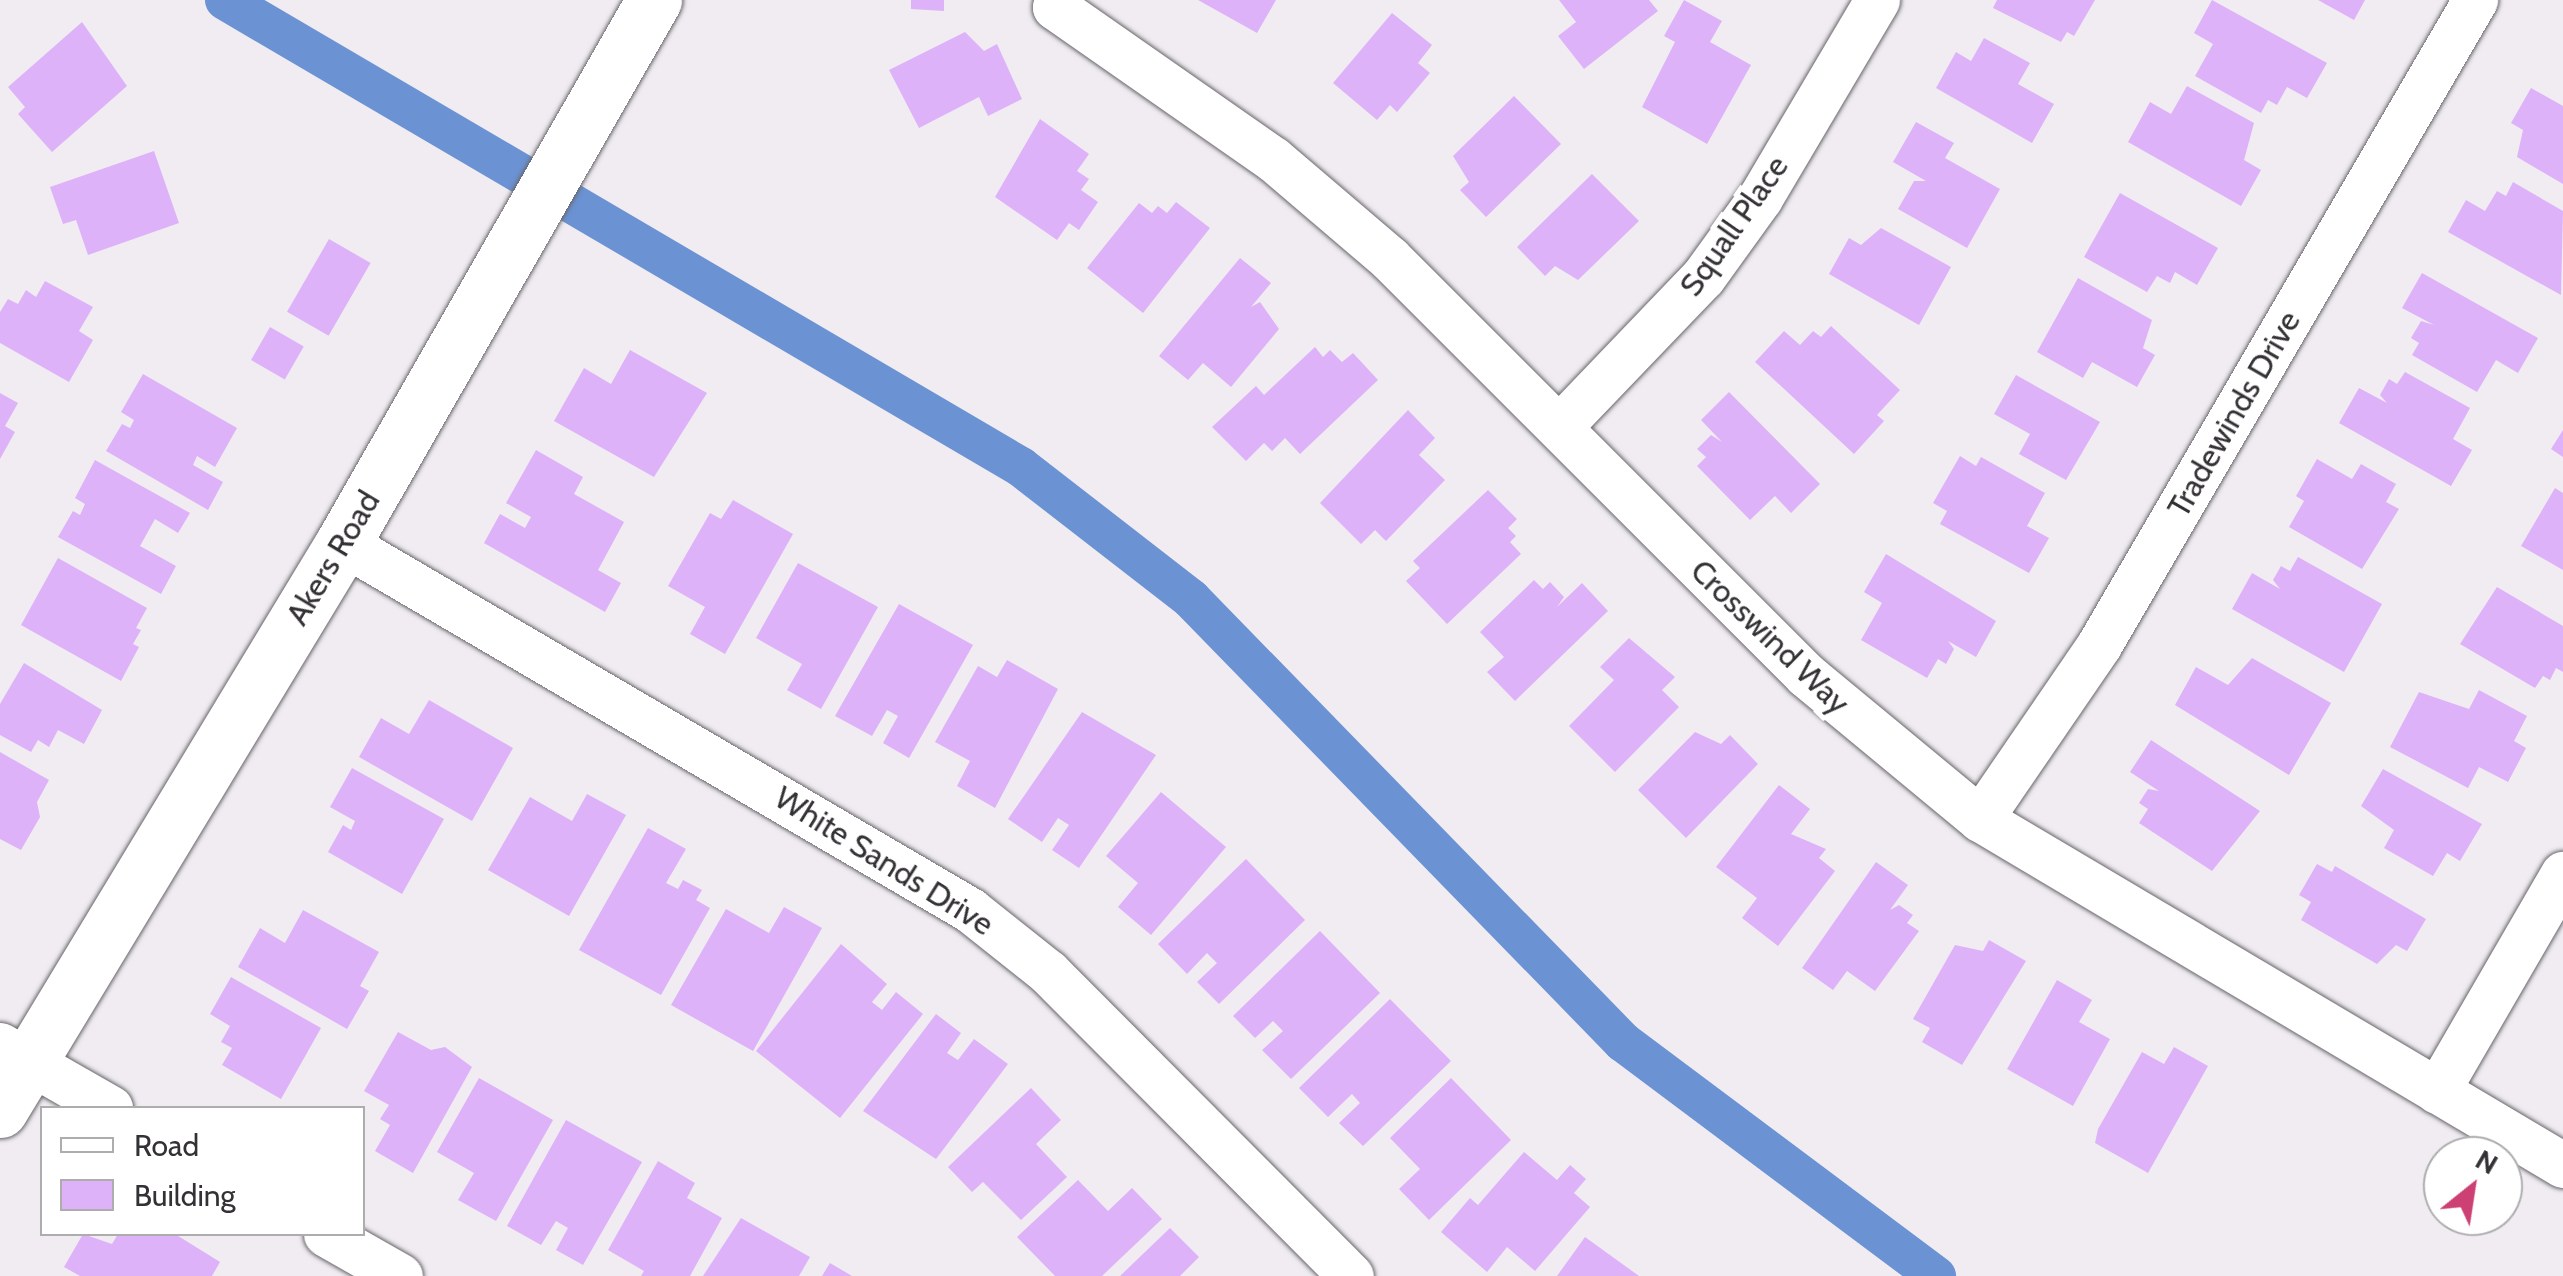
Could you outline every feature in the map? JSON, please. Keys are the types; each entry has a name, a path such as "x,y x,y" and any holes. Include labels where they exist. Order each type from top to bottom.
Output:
{"street":[{"name":"Akers Road","path":"0,1110 14,1053 343,543 654,0"},
{"name":"Squall Place","path":"1559,426 1702,277 1760,198 1877,0"},
{"name":"Tradewinds Drive","path":"1980,819 2099,645 2475,0"},
{"name":"Crosswind Way","path":"1057,3 1273,160 1389,258 1806,675 1980,819 2563,1165"},
{"name":"White Sands Drive","path":"343,543 970,910 1048,972 1351,1276"},
{"path":"2437,1091 2563,874"},
{"path":"14,1053 107,1106"},
{"path":"330,1236 400,1276"}],"building":[{"path":"911,0 944,0 944,11 911,9"},
{"path":"1198,0 1276,0 1257,33"},
{"path":"1559,0 1649,0 1658,11 1584,69 1558,36 1576,22"},
{"path":"1684,0 1722,21 1710,42 1751,65 1707,144 1642,107 1675,42 1664,36"},
{"path":"1997,0 2095,0 2074,36 2067,32 2061,42 1993,8"},
{"path":"2212,0 2327,63 2307,98 2287,87 2277,105 2268,100 2261,113 2195,76 2213,44 2194,33"},
{"path":"2318,0 2365,0 2354,20"},
{"path":"1392,13 1432,45 1418,63 1430,73 1397,112 1390,105 1377,120 1333,83"},
{"path":"82,22 127,86 52,152 18,114 25,107 8,87"},
{"path":"965,32 984,51 997,44 1022,99 988,116 979,97 919,128 889,70"},
{"path":"1984,38 2030,63 2018,84 2054,104 2032,143 1936,88 1956,52 1971,61"},
{"path":"2187,86 2254,123 2244,160 2261,170 2241,206 2128,142 2150,102 2171,114"},
{"path":"2531,88 2563,106 2563,184 2517,157 2523,130 2511,123"},
{"path":"1514,96 1561,144 1486,217 1460,190 1469,182 1453,156"},
{"path":"1040,119 1089,154 1077,171 1089,179 1081,190 1098,202 1079,230 1069,223 1057,240 995,197"},
{"path":"1916,122 1954,143 1945,158 2000,189 1967,248 1898,209 1914,181 1926,181 1893,162"},
{"path":"154,151 179,223 88,255 76,220 63,224 50,187"},
{"path":"1592,174 1639,221 1578,280 1555,266 1545,276 1517,247"},
{"path":"2513,182 2563,211 2561,295 2448,232 2466,200 2485,211 2497,191 2506,196"},
{"path":"2120,193 2218,248 2197,285 2175,272 2170,283 2157,276 2147,292 2084,257"},
{"path":"1176,202 1210,228 1143,313 1087,268 1139,203 1152,213 1158,206 1167,213"},
{"path":"1881,228 1951,267 1919,325 1829,274 1849,238 1861,245"},
{"path":"329,239 371,263 329,336 287,312"},
{"path":"1240,258 1271,283 1251,307 1260,302 1279,329 1231,387 1203,363 1188,380 1159,356"},
{"path":"2422,273 2538,338 2518,373 2496,360 2477,392 2412,355 2419,343 2411,338 2421,321 2434,325 2402,308"},
{"path":"2078,278 2152,320 2143,348 2155,355 2137,387 2092,362 2083,378 2037,352"},
{"path":"45,281 93,307 79,331 93,340 69,382 0,343 0,312 8,299 18,304 26,290 36,297"},
{"path":"1831,326 1900,390 1877,415 1884,421 1854,454 1755,362 1784,331 1800,345 1813,331 1821,337"},
{"path":"270,327 304,346 285,379 251,360"},
{"path":"1315,347 1323,357 1330,350 1342,362 1353,353 1378,380 1300,454 1285,438 1272,451 1264,443 1246,461 1212,427 1256,386 1264,395"},
{"path":"630,350 707,393 654,477 554,421 584,368 611,384"},
{"path":"2405,372 2470,408 2453,439 2472,450 2451,486 2339,423 2359,388 2387,403 2380,395 2389,379 2397,384"},
{"path":"143,374 237,428 215,467 197,456 193,465 223,482 208,510 106,451 122,424 130,428 134,420 121,412"},
{"path":"2016,375 2100,422 2066,480 2019,454 2030,434 1994,414"},
{"path":"1729,392 1820,484 1791,513 1775,496 1750,520 1697,466 1706,457 1697,449 1711,435 1722,442 1701,420"},
{"path":"0,393 18,403 5,426 15,432 0,459"},
{"path":"1408,410 1435,438 1419,455 1445,480 1386,541 1375,530 1361,544 1320,503"},
{"path":"2563,430 2563,457 2551,449"},
{"path":"536,450 583,477 574,494 624,522 598,570 621,583 605,612 484,543 500,514 525,528 531,517 506,503"},
{"path":"1960,456 1976,466 1981,457 2045,493 2027,526 2049,538 2029,573 1940,524 1947,511 1933,503"},
{"path":"2317,459 2352,479 2361,464 2396,484 2386,502 2399,509 2362,569 2289,527 2304,501 2296,496"},
{"path":"95,460 190,513 178,533 155,519 140,546 176,566 161,594 58,537 73,511 80,515 85,504 75,498"},
{"path":"2555,488 2563,493 2563,570 2521,546"},
{"path":"1488,490 1517,519 1508,528 1516,536 1510,542 1521,554 1447,624 1406,581 1420,568 1413,561"},
{"path":"733,500 793,534 725,654 690,634 705,607 668,586 710,513 721,519"},
{"path":"1886,554 1996,621 1976,657 1948,641 1954,649 1946,664 1938,659 1927,678 1861,640 1882,603 1864,592"},
{"path":"2298,557 2382,604 2344,672 2232,609 2252,573 2280,589 2273,580 2281,566 2290,571"},
{"path":"58,558 147,608 136,628 141,630 133,644 139,647 121,681 21,625"},
{"path":"798,563 878,607 821,709 787,690 802,664 756,638"},
{"path":"1534,580 1543,589 1550,582 1564,597 1557,607 1582,583 1608,611 1515,701 1487,672 1504,657 1480,632"},
{"path":"2497,587 2563,626 2563,672 2556,668 2550,680 2543,676 2535,688 2460,644"},
{"path":"899,604 973,645 909,758 883,743 898,716 887,710 872,736 835,716"},
{"path":"1629,638 1675,677 1662,690 1679,707 1615,772 1569,726 1614,680 1600,667"},
{"path":"2252,658 2331,703 2289,775 2175,705 2196,667 2228,685"},
{"path":"1007,660 1058,689 995,808 957,786 970,761 935,742 978,666 997,677"},
{"path":"24,663 102,710 84,744 58,730 49,747 38,740 31,752 0,735 0,704"},
{"path":"2479,690 2527,716 2514,741 2526,748 2508,782 2479,767 2468,788 2390,747 2419,692 2469,709"},
{"path":"429,700 513,748 472,821 359,757 381,718 409,734"},
{"path":"1082,712 1156,755 1079,868 1052,850 1069,825 1058,818 1042,842 1008,819"},
{"path":"1695,732 1721,744 1730,735 1758,764 1686,838 1638,790"},
{"path":"2151,740 2260,811 2212,871 2139,823 2148,809 2139,803 2148,789 2159,791 2130,772"},
{"path":"0,752 49,780 37,802 40,817 21,850 0,839"},
{"path":"352,768 444,819 402,894 328,852 343,825 351,830 355,821 330,807"},
{"path":"2383,769 2482,824 2460,861 2447,853 2433,876 2384,848 2394,830 2361,806"},
{"path":"1779,785 1810,809 1791,834 1826,849 1819,858 1835,871 1778,946 1742,918 1757,898 1716,867"},
{"path":"1161,792 1226,847 1151,935 1118,907 1138,883 1106,856"},
{"path":"587,794 626,815 569,916 488,870 530,797 572,821"},
{"path":"648,828 686,849 666,883 678,889 683,880 702,890 696,900 710,908 661,995 579,950"},
{"path":"1246,859 1305,920 1219,1004 1197,982 1217,963 1207,953 1187,974 1158,944"},
{"path":"1876,862 1908,885 1890,910 1899,905 1913,915 1907,923 1919,931 1875,991 1847,971 1833,990 1802,968"},
{"path":"2317,864 2332,872 2335,866 2426,919 2407,951 2396,945 2377,964 2301,920 2311,902 2299,895"},
{"path":"784,907 822,928 753,1051 671,1005 726,909 769,933"},
{"path":"303,910 379,952 360,986 369,991 347,1029 238,967 260,928 285,943"},
{"path":"1320,931 1380,993 1291,1079 1262,1050 1283,1031 1273,1021 1255,1038 1233,1016"},
{"path":"1989,940 2026,961 1962,1065 1922,1042 1930,1028 1913,1019 1955,945 1983,951"},
{"path":"841,944 887,984 872,1002 882,1010 896,992 923,1014 840,1118 756,1051"},
{"path":"231,977 321,1028 281,1099 222,1065 232,1048 221,1042 230,1026 210,1014"},
{"path":"2057,980 2092,1000 2079,1022 2110,1039 2073,1106 2007,1069"},
{"path":"1390,999 1451,1061 1363,1146 1339,1123 1360,1103 1352,1094 1328,1117 1299,1088"},
{"path":"936,1014 961,1033 947,1053 958,1060 974,1039 1008,1064 936,1159 863,1111"},
{"path":"398,1032 431,1050 445,1047 472,1067 413,1173 375,1151 390,1125 380,1119 389,1105 364,1091"},
{"path":"2174,1047 2208,1066 2148,1173 2095,1143 2098,1129 2142,1052 2164,1064"},
{"path":"479,1078 553,1120 496,1221 458,1200 474,1173 437,1152"},
{"path":"1451,1078 1511,1140 1429,1220 1399,1189 1420,1169 1390,1138"},
{"path":"1031,1088 1061,1120 1036,1144 1067,1177 1021,1220 983,1182 972,1192 948,1167"},
{"path":"566,1120 642,1162 583,1265 556,1250 568,1228 556,1221 541,1245 507,1226"},
{"path":"1524,1152 1557,1180 1570,1165 1586,1179 1574,1193 1590,1207 1535,1271 1507,1247 1487,1272 1441,1232 1470,1198 1478,1205"},
{"path":"658,1161 695,1183 687,1198 722,1218 690,1276 641,1276 644,1271 608,1250"},
{"path":"1078,1180 1108,1211 1132,1188 1162,1219 1102,1276 1055,1276 1017,1237"},
{"path":"741,1218 810,1257 799,1276 703,1276"},
{"path":"1170,1228 1199,1257 1180,1276 1120,1276"},
{"path":"82,1236 112,1244 117,1236 178,1236 220,1262 212,1276 80,1276 64,1267"},
{"path":"1585,1237 1639,1276 1557,1276"},
{"path":"830,1263 852,1276 822,1276"}],"waterway":[{"path":"225,0 1021,467 1191,599 1623,1042 1936,1276"}]}
